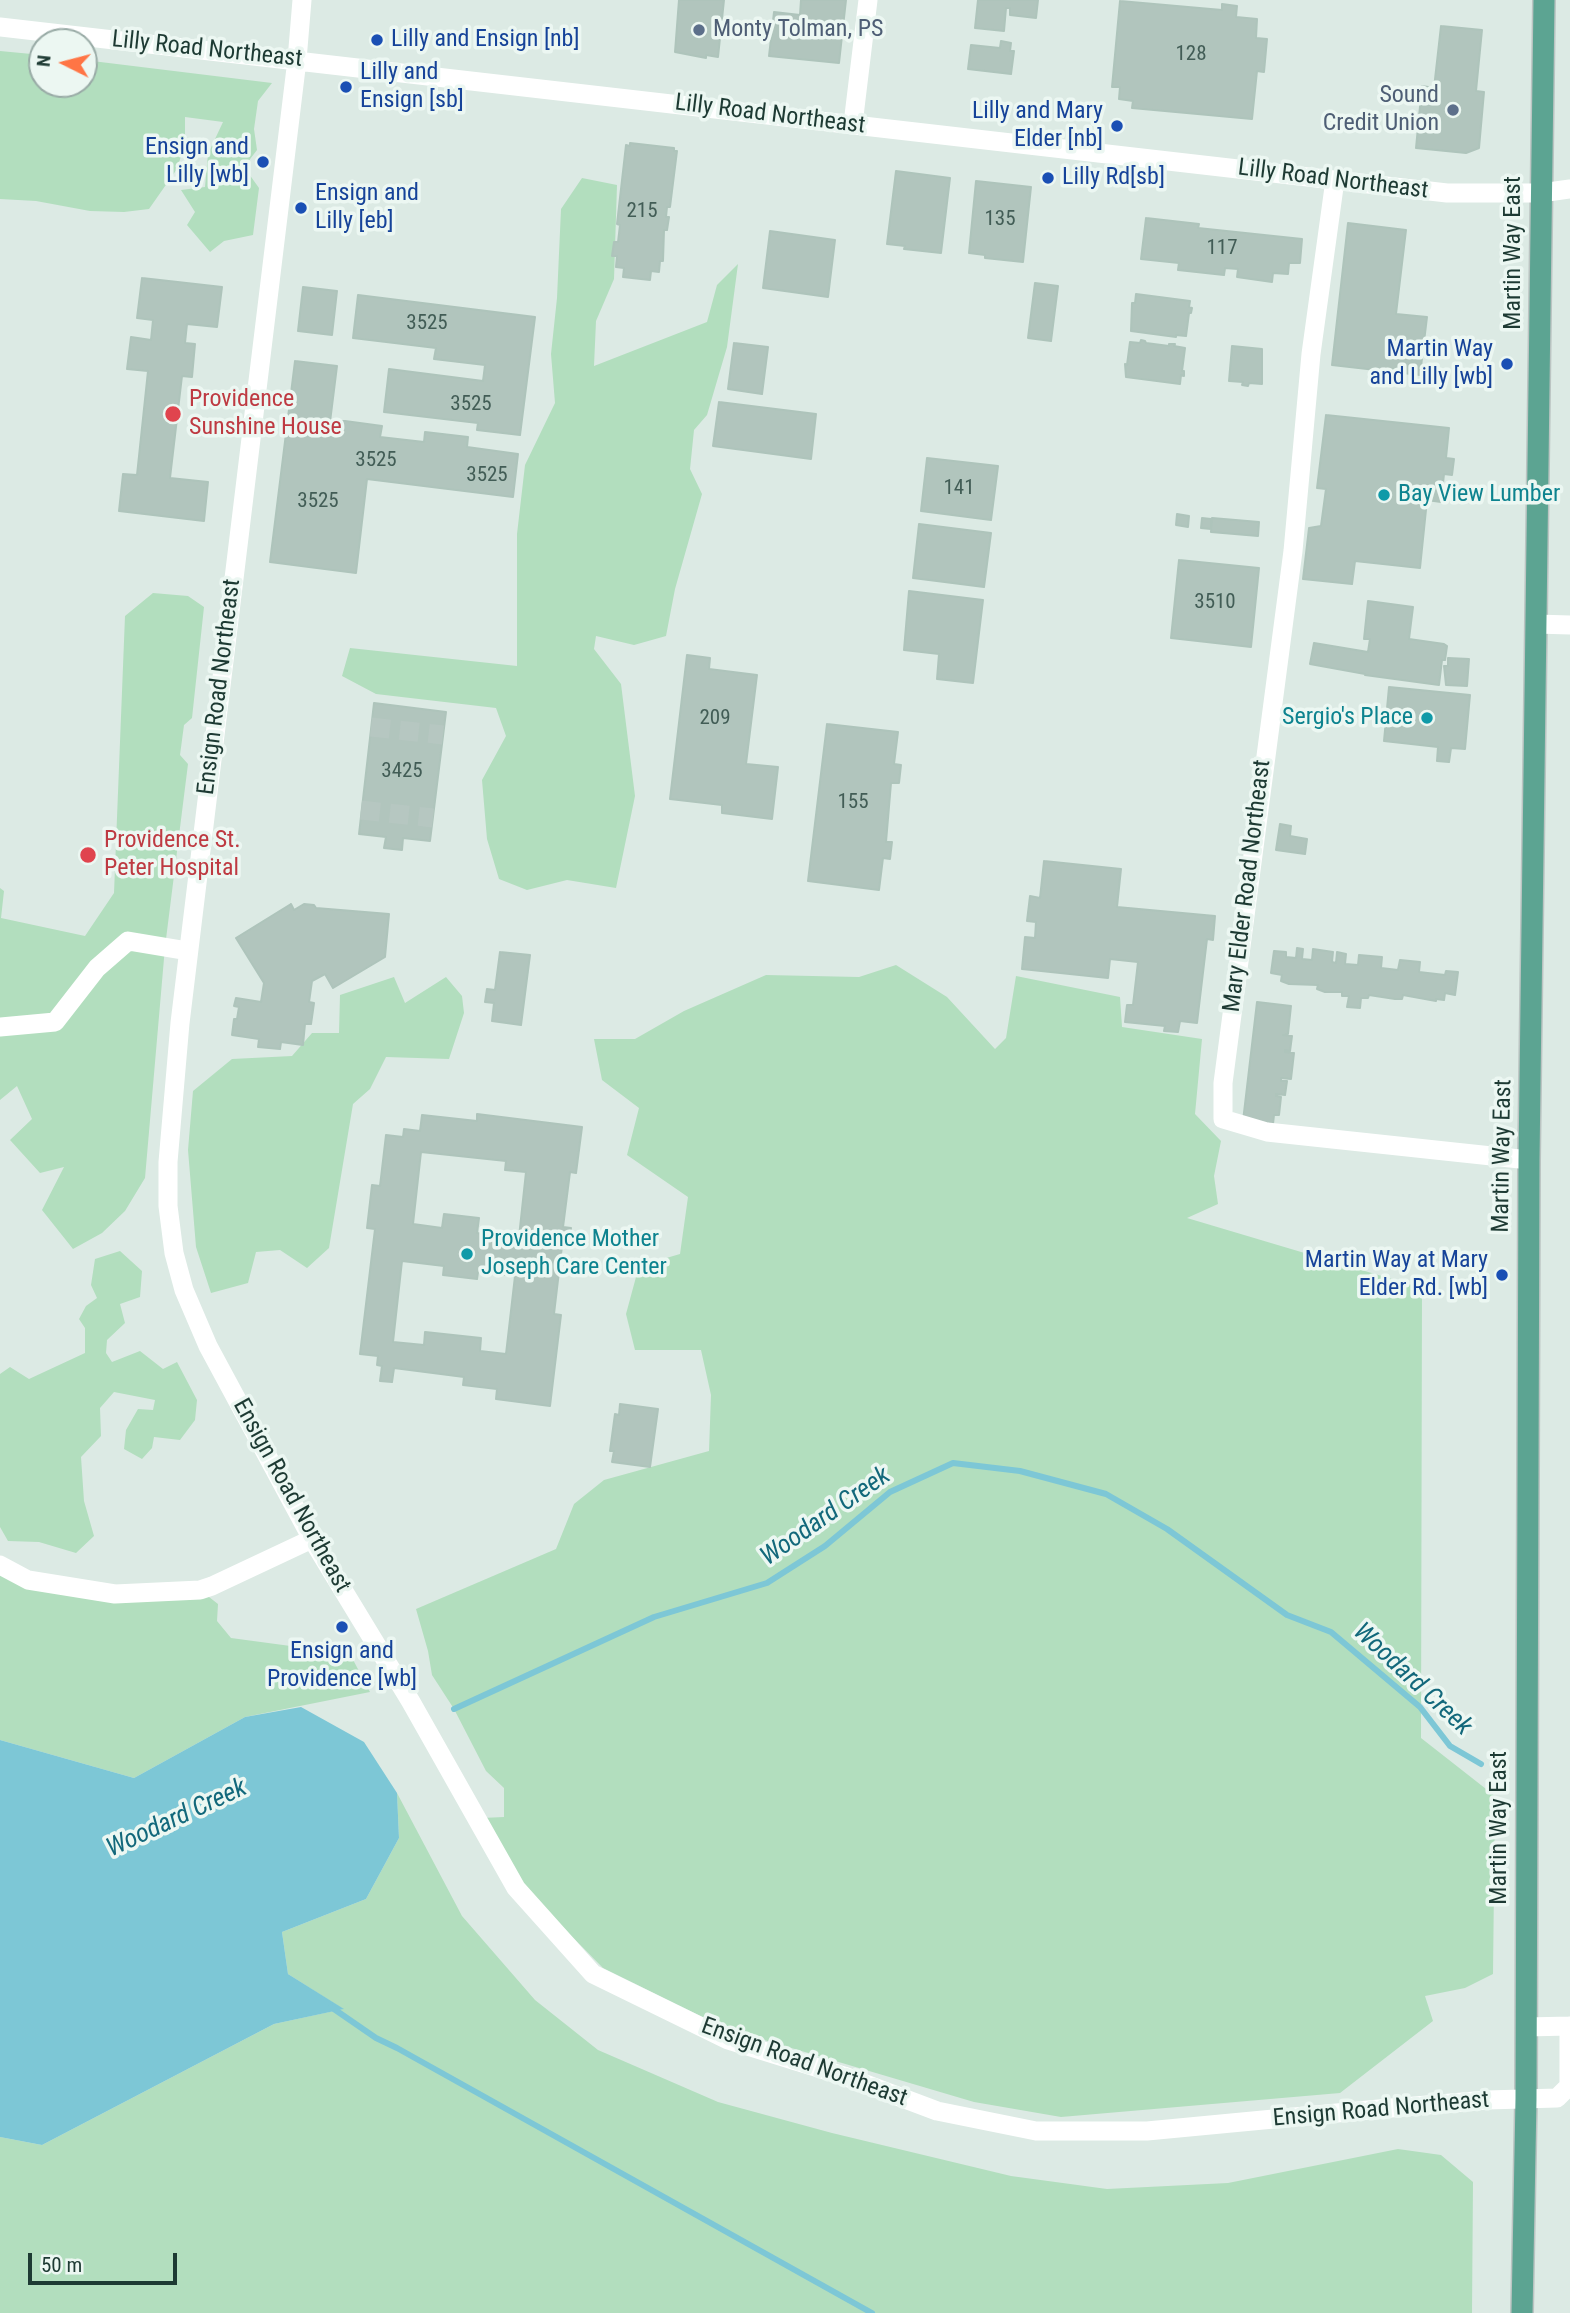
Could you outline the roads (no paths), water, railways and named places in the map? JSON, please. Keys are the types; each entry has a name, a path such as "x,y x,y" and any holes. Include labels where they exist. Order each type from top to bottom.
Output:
{"main road":[{"name":"Martin Way East","path":"1522,2313 1526,2099 1529,1160 1544,0"}],"street":[{"name":"Ensign Road Northeast","path":"302,0 297,60 188,951 168,1162 168,1206 174,1253 184,1290 208,1346 313,1539 411,1702 516,1888 593,1974 728,2040 844,2076 937,2111 1035,2131 1147,2131 1379,2109 1557,2098 1569,2086 1570,2026"},
{"path":"853,124 868,0"},
{"name":"Lilly Road Northeast","path":"0,27 1447,193 1541,193 1570,189"},
{"name":"Mary Elder Road Northeast","path":"1335,180 1311,354 1293,551 1223,1083 1223,1119 1267,1132 1529,1160"},
{"path":"1536,624 1570,625"},
{"path":"0,1027 55,1022 97,968 128,940 188,951"},
{"path":"0,1565 28,1580 114,1594 200,1590 313,1539"},
{"path":"1526,2027 1570,2026"}],"water":[{"path":"301,1707 364,1742 397,1793 399,1838 366,1899 282,1932 288,1974 344,2009 274,2024 42,2145 0,2137 0,1740 134,1778 245,1717"}],"waterway":[{"name":"Woodard Creek","path":"454,1709 654,1617 767,1583 825,1546 890,1492 953,1463 1020,1471 1106,1494 1167,1529 1287,1615 1331,1632 1420,1707 1450,1746 1481,1764"},
{"path":"331,2007 376,2038 872,2313"}],"tunnel":[{"path":"371,727 443,735"},
{"path":"361,810 433,818"}],"place":[{"name":"Monty Tolman, PS","path":"699,30"},
{"name":"Lilly and Ensign [nb]","path":"377,40"},
{"name":"Lilly and Ensign [sb]","path":"346,87"},
{"name":"Sound Credit Union","path":"1453,110"},
{"name":"Lilly and Mary Elder [nb]","path":"1117,126"},
{"name":"Ensign and Lilly [wb]","path":"263,162"},
{"name":"Lilly Rd[sb]","path":"1048,178"},
{"name":"Ensign and Lilly [eb]","path":"301,208"},
{"name":"Martin Way and Lilly [wb]","path":"1507,364"},
{"name":"Providence Sunshine House","path":"173,414"},
{"name":"Bay View Lumber","path":"1384,495"},
{"name":"Sergio's Place","path":"1427,718"},
{"name":"Providence St. Peter Hospital","path":"88,855"},
{"name":"Providence Mother Joseph Care Center","path":"467,1254"},
{"name":"Martin Way at Mary Elder Rd. [wb]","path":"1502,1275"},
{"name":"Ensign and Providence [wb]","path":"342,1627"}]}
